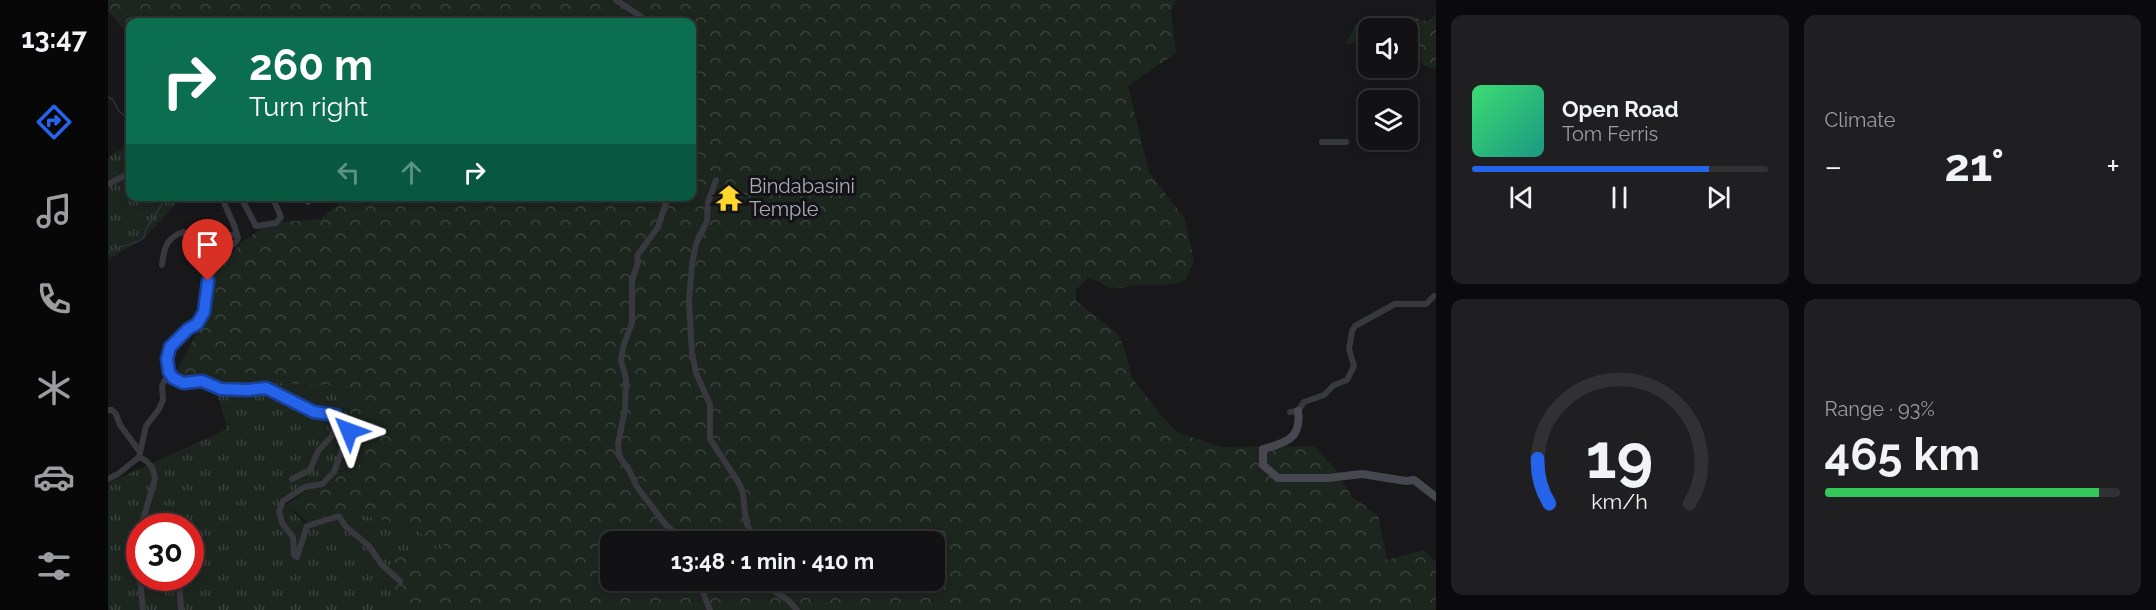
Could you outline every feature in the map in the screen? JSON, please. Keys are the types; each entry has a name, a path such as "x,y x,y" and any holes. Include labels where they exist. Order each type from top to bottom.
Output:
{"street":[{"path":"616,0 643,18"},
{"path":"1322,142 1346,142"},
{"path":"108,184 126,176"},
{"path":"716,180 708,202 707,222 696,244 692,264 689,302 692,353 696,374 710,404 710,439 740,485 746,522 750,531"},
{"path":"223,201 237,234 236,242 224,252 208,281 204,312 197,324 188,329 170,347 167,359 169,372 173,378 183,383 202,381 221,389 266,388 314,412 336,415 337,421 332,436 318,451 310,470 292,479"},
{"path":"243,201 256,226 276,223 281,218 274,201"},
{"path":"666,201 658,227 637,256 638,262 632,281 632,323 621,360 626,379 626,396 618,444 620,456 637,487 673,531"},
{"path":"162,265 166,243 175,235 183,232 191,235 197,241 212,234 220,237 237,234"},
{"path":"1434,296 1426,304 1395,304 1359,323 1352,331 1349,349 1354,366 1347,380 1334,385 1324,395 1304,402 1294,412 1300,422 1297,433 1281,444 1263,449 1263,465 1278,478 1328,478 1362,474 1406,481 1414,480 1436,497"},
{"path":"108,479 118,474 140,455 143,432 159,410 163,400 162,386 169,372"},
{"path":"108,410 116,414 120,425 154,473 145,513"},
{"path":"337,421 350,428 334,472 322,484 305,487 283,501 279,511 282,523 293,537 294,555 297,557 307,526 339,516 345,526 369,546 382,565 399,581"},
{"path":"141,591 143,610"},
{"path":"180,591 181,610"},
{"path":"702,591 710,610"},
{"path":"774,591 788,600 797,610"}],"green space":[{"path":"108,0 1176,0 1171,10 1176,53 1128,86 1149,172 1185,219 1194,261 1185,281 1173,284 1116,288 1087,279 1076,290 1076,301 1116,332 1124,347 1132,378 1166,421 1179,433 1221,447 1314,446 1335,469 1352,497 1378,515 1387,560 1423,550 1436,562 1436,610 396,610 391,555 417,554 445,546 408,526 346,511 310,523 286,505 331,474 355,469 363,461 353,442 344,386 173,378 207,314 212,273 242,242 269,223 320,219 339,204 338,201 696,201 696,18 126,18 126,32 108,11"},
{"path":"1436,7 1436,69 1424,66 1420,59 1422,50 1418,45 1418,18 1427,22 1435,15"},
{"path":"1358,24 1358,42 1346,44"},
{"path":"126,146 126,201 179,201 144,238 108,260 108,157"},
{"path":"173,378 344,386 353,442 363,461 355,469 334,472 283,501 307,526 346,511 408,526 446,547 417,554 391,555 396,610 108,610 108,483 227,429 218,396"}],"waterway":[{"path":"108,97 126,117"},
{"path":"108,252 144,238 145,231 164,201"}],"place":[{"name":"Bindabasini Temple","path":"729,198"}],"route":[{"path":"208,281 204,312 197,324 188,329 170,347 167,359 169,372 173,378 183,383 209,382 221,389 270,389 314,412 336,415 337,421 348,426 349,431"}]}
